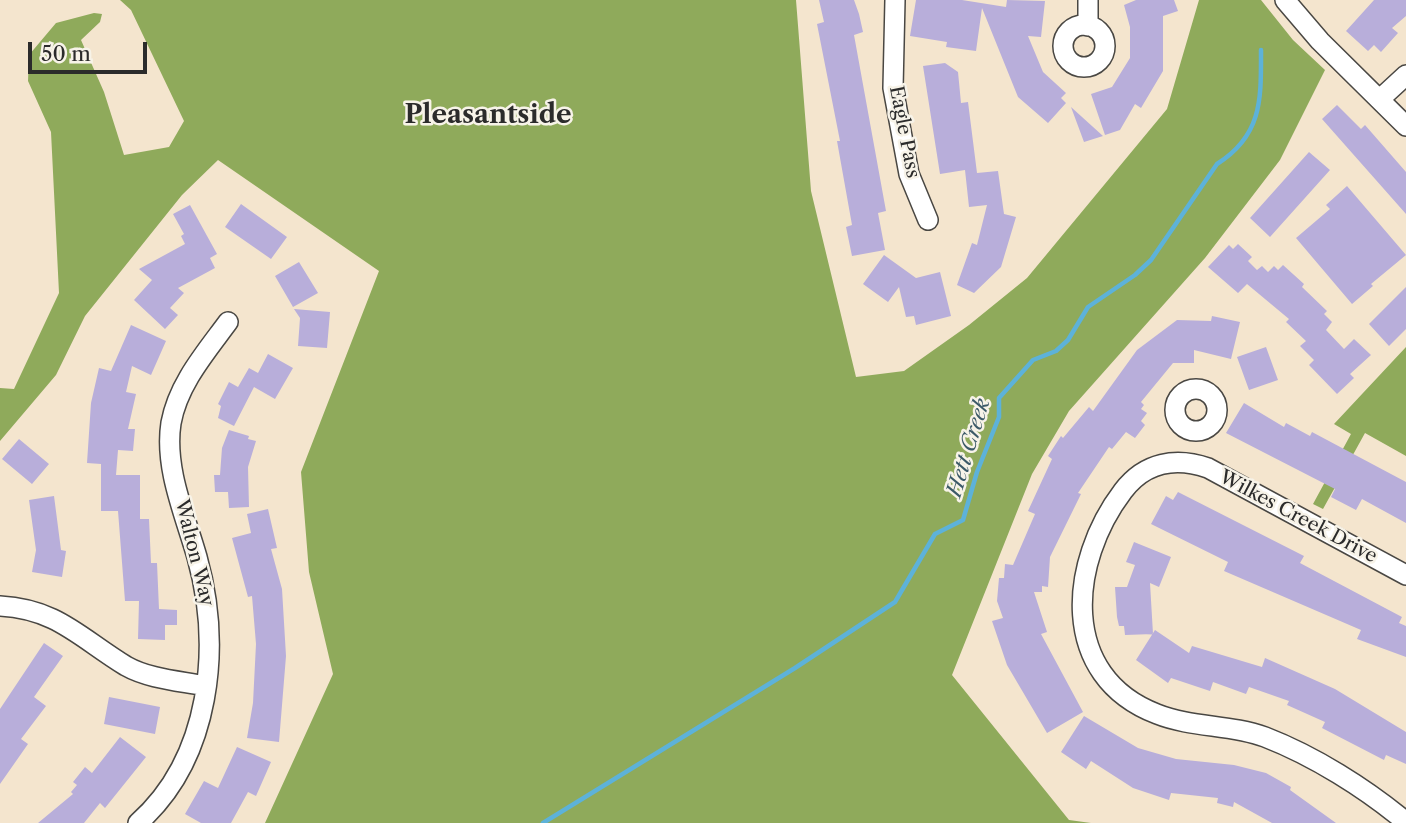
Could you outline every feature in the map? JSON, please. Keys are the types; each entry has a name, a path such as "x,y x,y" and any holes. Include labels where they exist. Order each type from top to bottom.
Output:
{"street":[{"name":"Eagle Pass","path":"895,0 893,88 909,174 928,220"},
{"path":"1088,0 1088,26"},
{"path":"1284,0 1320,41 1406,125"},
{"path":"1380,99 1406,75"},
{"name":"Walton Way","path":"138,823 160,804 186,758 201,713 211,654 207,596 173,476 171,425 187,382 228,321"},
{"path":"1192,432 1188,461 1165,462 1144,472 1127,485 1113,507 1091,554 1082,591 1081,617 1087,644 1094,659 1106,678 1132,704 1181,721 1235,728 1266,738 1356,786 1406,822"},
{"name":"Wilkes Creek Drive","path":"1188,461 1208,468 1406,575"},
{"path":"0,606 19,607 51,615 138,671 205,686"}],"green space":[{"path":"120,0 796,0 811,191 856,377 904,371 969,325 1027,278 1167,109 1199,0 1261,0 1293,40 1325,70 1280,160 1205,258 1069,411 1032,474 952,675 1069,820 1091,823 265,823 333,674 309,572 301,472 379,271 218,160 182,195 85,316 56,375 0,441 0,388 14,389 59,293 51,132 28,81 29,55 56,23 94,13 102,14 100,22 81,40 104,92 124,155 169,147 184,121 131,10"},
{"path":"1406,347 1406,456 1365,433 1323,509 1313,504 1351,434 1334,424"}],"building":[{"path":"819,0 854,0 859,14 863,32 854,35 886,211 878,213 885,250 852,256 846,227 852,225 837,141 840,141 817,24 824,22"},
{"path":"916,0 962,0 1006,7 1007,0 1045,1 1041,37 1028,36 1043,72 1066,93 1061,98 1066,103 1048,123 1018,97 982,8 976,51 946,47 947,42 910,36"},
{"path":"1136,0 1174,0 1178,11 1163,16 1163,71 1141,108 1135,104 1120,130 1105,135 1091,94 1112,87 1130,58 1130,27 1124,5"},
{"path":"1374,0 1406,0 1406,16 1392,28 1398,33 1381,52 1374,45 1368,51 1346,31"},
{"path":"945,63 958,72 961,103 968,102 977,173 998,171 1004,214 1016,217 1001,267 974,293 957,285 972,243 977,245 987,205 969,207 965,170 940,174 923,66"},
{"path":"1337,105 1361,129 1365,125 1406,172 1406,214 1322,119"},
{"path":"1071,107 1103,136 1084,142"},
{"path":"1309,152 1330,170 1270,237 1250,218"},
{"path":"1347,186 1406,255 1352,304 1296,238 1330,209 1326,205"},
{"path":"241,204 287,237 271,259 225,227"},
{"path":"190,205 217,254 210,258 215,268 178,288 184,293 170,308 178,315 165,329 134,300 152,280 139,269 185,244 181,236 184,234 173,214"},
{"path":"1238,244 1252,257 1248,261 1257,270 1262,266 1268,272 1274,266 1278,270 1283,265 1327,311 1324,314 1332,322 1326,330 1344,349 1354,339 1371,355 1350,374 1354,378 1337,394 1309,365 1314,360 1300,346 1306,341 1286,322 1289,319 1247,284 1238,293 1208,267 1229,245 1233,249"},
{"path":"884,255 916,278 940,272 951,316 916,325 914,316 906,317 899,287 888,302 863,284"},
{"path":"299,262 318,293 293,307 275,276"},
{"path":"1406,287 1406,329 1389,346 1369,324"},
{"path":"294,309 330,312 327,348 298,346 300,318"},
{"path":"1212,316 1240,322 1231,359 1194,350 1194,363 1173,363 1141,402 1144,405 1141,409 1147,413 1141,421 1145,425 1135,438 1126,432 1112,449 1109,447 1078,493 1081,494 1050,557 1048,587 1042,586 1042,592 1034,592 1047,632 1041,634 1083,712 1047,733 1007,665 992,621 1003,618 997,601 999,578 1004,578 1005,564 1013,565 1035,514 1028,511 1052,459 1048,456 1061,436 1063,438 1089,407 1093,411 1137,350 1177,320 1211,321"},
{"path":"131,325 166,341 151,375 132,366 126,392 136,394 128,429 135,429 133,451 118,450 116,475 140,475 140,519 149,519 151,563 157,563 159,609 177,610 177,625 165,625 165,640 138,639 139,601 125,601 118,511 101,511 101,464 87,463 91,403 99,368 111,371"},
{"path":"1266,347 1278,380 1249,390 1237,357"},
{"path":"268,354 293,368 275,399 254,387 234,426 218,418 221,406 218,404 229,382 238,387 249,368 258,373"},
{"path":"1244,403 1284,427 1286,423 1310,436 1312,432 1406,482 1406,523 1362,499 1356,510 1331,497 1335,489 1226,433"},
{"path":"229,430 256,441 248,467 249,507 229,508 228,492 215,492 214,475 220,475 222,448"},
{"path":"19,439 49,464 32,484 2,459"},
{"path":"1178,492 1304,556 1300,563 1402,617 1399,623 1406,626 1406,657 1357,639 1361,630 1224,571 1228,562 1151,524 1166,496 1173,500"},
{"path":"54,496 61,550 66,551 62,577 32,572 36,550 29,500"},
{"path":"268,509 277,548 271,549 282,589 286,656 279,742 247,738 253,703 256,644 252,596 248,597 232,538 251,533 247,514"},
{"path":"1134,542 1171,557 1159,587 1150,583 1153,634 1125,635 1124,626 1119,626 1117,617 1115,587 1127,587 1135,565 1126,562"},
{"path":"1155,630 1189,653 1192,646 1262,667 1265,658 1335,689 1406,732 1406,764 1386,755 1384,760 1322,728 1325,722 1287,705 1289,701 1249,687 1246,694 1213,682 1210,691 1171,678 1168,683 1136,660"},
{"path":"44,643 63,656 34,697 46,706 21,739 28,744 0,784 0,709"},
{"path":"109,697 160,707 155,734 104,724"},
{"path":"1084,716 1138,748 1176,759 1234,765 1266,773 1291,787 1290,790 1336,823 1272,823 1234,802 1233,807 1217,803 1218,798 1171,793 1169,800 1133,788 1091,761 1086,769 1061,752"},
{"path":"120,737 146,757 105,808 100,803 84,823 38,823 73,794 71,792 77,785 73,782 85,767 92,773"},
{"path":"237,747 271,762 256,796 248,792 231,823 201,823 185,814 204,781 218,788"}],"waterway":[{"name":"Hett Creek","path":"543,823 795,668 895,602 935,534 963,520 977,472 999,417 999,398 1033,360 1056,351 1068,340 1088,307 1135,275 1151,260 1217,164 1243,141 1251,128 1259,100 1261,50"}],"district":[{"name":"Pleasantside","path":"488,115"}]}
